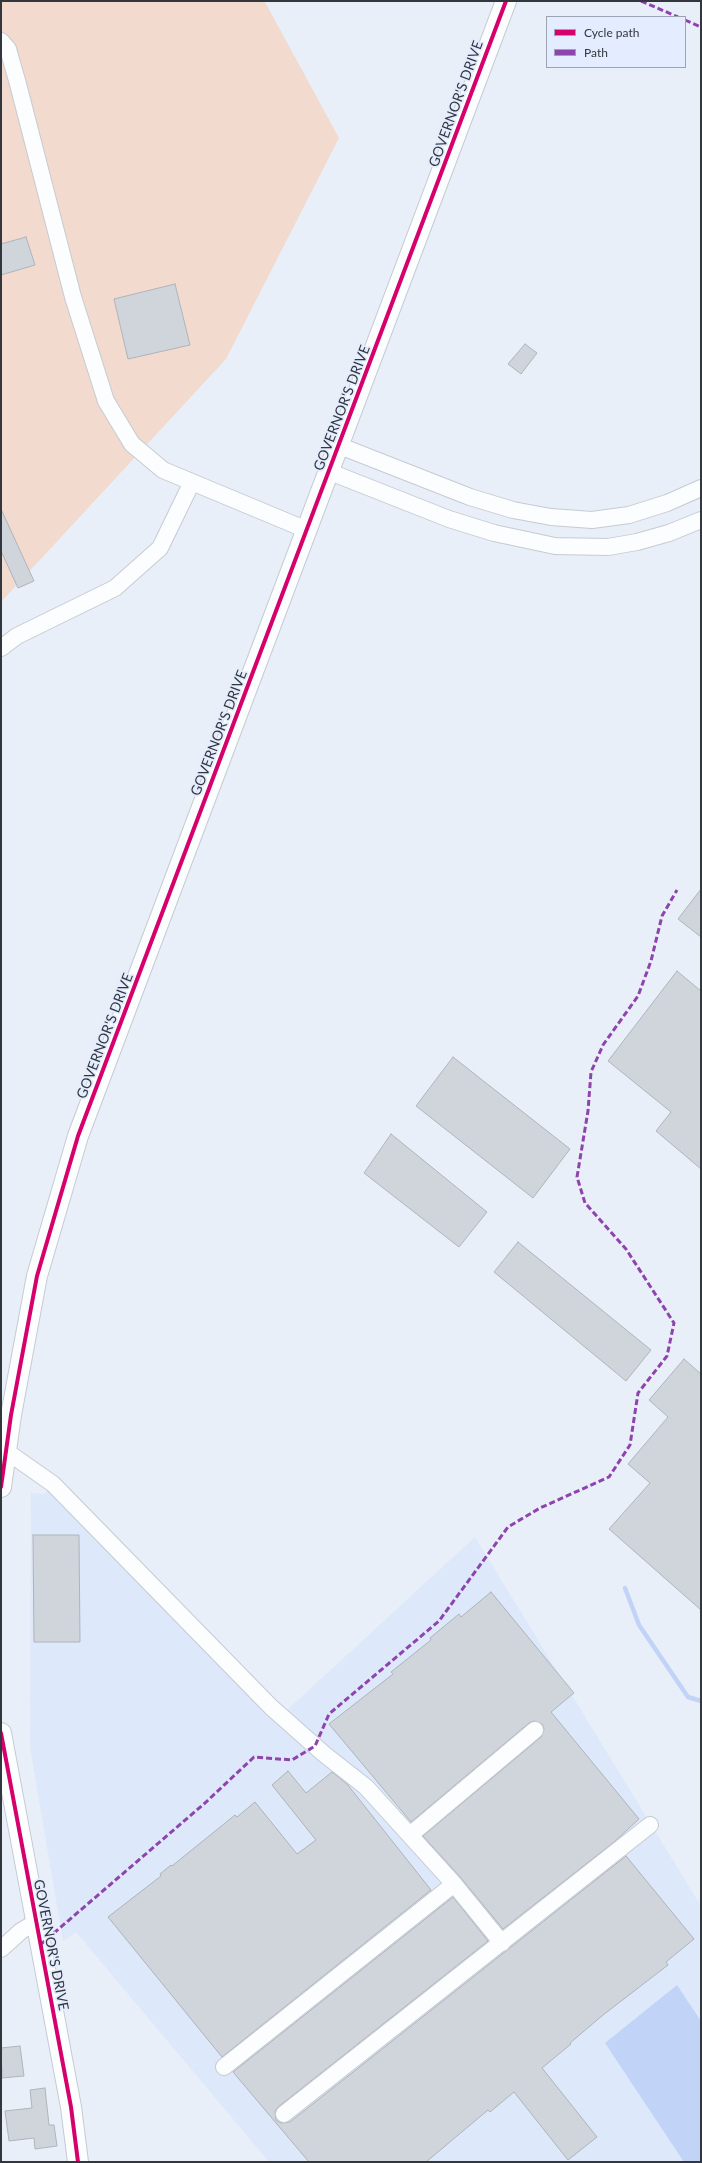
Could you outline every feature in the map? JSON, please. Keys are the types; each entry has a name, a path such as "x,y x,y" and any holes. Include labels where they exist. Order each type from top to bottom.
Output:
{"main road":[{"name":"GOVERNOR'S DRIVE","path":"1,1487 6,1451 6,1418 37,1276 78,1136 340,446 506,1"},
{"name":"GOVERNOR'S DRIVE","path":"1,1733 71,2107 78,2162"}],"street":[{"path":"1,41 8,49 73,297 106,402 132,444 163,470 308,530"},
{"path":"340,446 470,497 512,510 551,517 592,520 629,515 667,503 701,488"},
{"path":"330,472 449,519 494,533 555,546 602,547 638,542 674,531 701,520"},
{"path":"1,648 17,636 114,588 160,548 192,482"},
{"path":"6,1451 53,1484 271,1706 324,1754 366,1787 454,1884 502,1943"},
{"path":"410,1835 535,1730"},
{"path":"284,2114 650,1825"},
{"path":"224,2067 454,1884"},
{"path":"1,1949 16,1935 36,1922"}],"shaded area":[{"path":"1,1 265,2 339,138 226,359 1,602"},
{"path":"60,1478 286,1711 475,1537 701,1906 701,2162 269,2162 76,1932 63,1941 30,1747 31,1493 44,1494"}],"water":[{"path":"677,1985 701,2021 701,2162 684,2162 605,2043"}],"building":[{"path":"26,237 35,265 1,275 1,244"},
{"path":"175,284 190,345 128,359 114,299"},
{"path":"525,344 537,353 521,374 508,364"},
{"path":"1,509 34,581 18,588 1,551"},
{"path":"701,889 701,937 678,919"},
{"path":"677,971 701,991 701,1169 656,1131 671,1112 608,1061"},
{"path":"453,1057 570,1149 533,1198 416,1106"},
{"path":"391,1134 487,1212 459,1247 364,1173"},
{"path":"518,1242 651,1350 626,1381 494,1272"},
{"path":"684,1359 701,1374 701,1610 609,1529 650,1483 628,1464 668,1417 649,1400"},
{"path":"33,1535 79,1535 80,1642 34,1642"},
{"path":"491,1592 574,1693 551,1712 639,1819 614,1842 503,1929 461,1878 423,1836 541,1737 544,1729 542,1724 534,1721 529,1723 411,1822 329,1724 393,1674 391,1672 431,1640 430,1638 459,1614 461,1617"},
{"path":"288,1771 306,1793 332,1772 347,1784 431,1890 222,2057 108,1917 161,1876 160,1874 171,1865 172,1866 235,1815 237,1817 255,1802 297,1854 316,1840 272,1785"},
{"path":"626,1856 694,1939 666,1962 668,1965 603,2015 542,2068 597,2137 568,2160 514,2092 490,2112 488,2110 426,2162 309,2162 233,2072 453,1897 488,1941 278,2107 275,2111 276,2120 281,2123 290,2122"},
{"path":"20,2046 24,2076 2,2078 1,2048"},
{"path":"45,2088 49,2125 54,2125 57,2146 35,2149 34,2138 9,2141 5,2111 32,2108 30,2090"}],"waterway":[{"path":"625,1588 639,1625 688,1697 701,1701"}],"marked path":[{"path":"641,1 676,16"},
{"path":"686,20 701,27"},
{"path":"40,1945 205,1803 254,1757 292,1760 315,1746 329,1714 439,1621 508,1527 540,1508 609,1477 630,1445 638,1393 667,1356 674,1323 626,1249 585,1203 577,1177 588,1111 591,1072 603,1045 638,996 651,961 662,916 677,890"}],"cycle path":[{"path":"1,1487 11,1415 37,1276 78,1136 506,1"},
{"path":"1,1733 71,2107 78,2162"}]}
